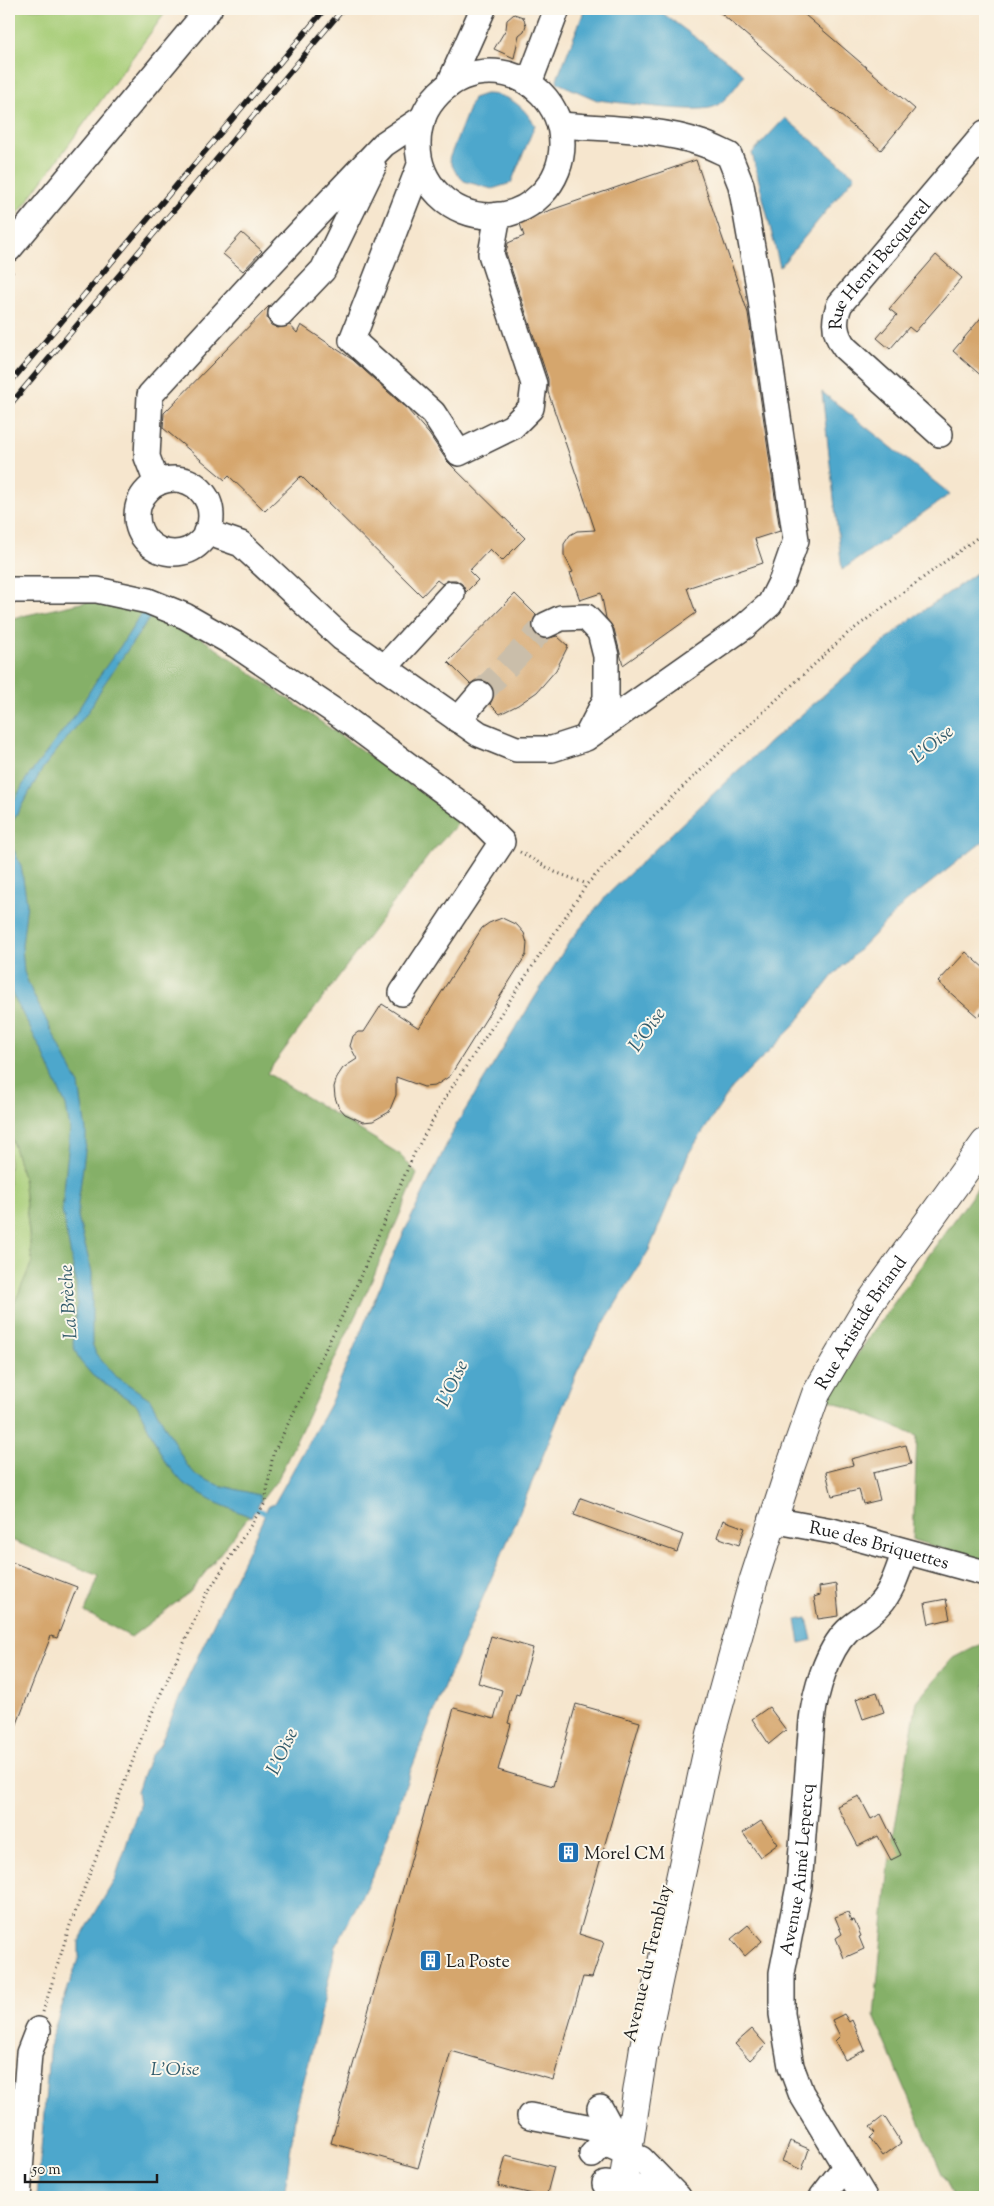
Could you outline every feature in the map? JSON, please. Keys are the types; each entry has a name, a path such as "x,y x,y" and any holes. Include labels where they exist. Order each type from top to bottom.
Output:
{"main road":[{"name":"Rue Aristide Briand","path":"772,1520 816,1394 869,1304 985,1143"},
{"name":"Avenue du Tremblay","path":"619,2191 616,2149 641,2065 711,1734 744,1612 772,1520"}],"street":[{"path":"9,249 209,9"},
{"path":"449,85 483,9"},
{"path":"529,83 557,9"},
{"path":"489,72 510,74 529,83 543,94 553,109 560,125 563,146 559,167 549,186 534,202 515,212 492,216 469,213 447,203 431,186 420,164 418,141 422,118 433,100 449,85 468,76 489,72"},
{"path":"157,483 147,457 150,395 258,276 384,144 422,118"},
{"path":"206,532 241,544 342,638 479,734 516,749 552,749 586,738 745,626 770,604 782,580 796,540 759,288 741,186 729,155 701,142 676,137 643,132 560,125"},
{"name":"Rue Henri Becquerel","path":"940,434 845,348 836,330 835,317 840,304 985,133"},
{"path":"282,314 322,270 384,144"},
{"path":"420,164 352,340 433,413 459,453 512,427 532,408 534,384 491,254 498,215"},
{"path":"179,480 190,483 200,490 206,499 210,510 210,522 199,543 188,550 164,551 148,542 138,526 137,514 140,501 146,491 157,483 179,480"},
{"path":"9,590 97,590 148,601 185,616 236,645 340,715 474,814 502,842 402,993"},
{"path":"384,668 452,594"},
{"path":"546,625 561,618 586,617 600,632 606,656 606,699 586,738"},
{"path":"458,720 480,694"},
{"name":"Rue des Briquettes","path":"772,1520 826,1530 985,1573"},
{"name":"Avenue Aimé Lepercq","path":"864,2197 808,2106 795,2080 782,2014 782,1973 799,1886 812,1720 818,1689 840,1639 854,1624 879,1605 890,1588 905,1552"},
{"path":"18,2197 29,2053 38,2030"},
{"path":"600,2108 616,2149"},
{"path":"530,2116 616,2149 678,2197"},
{"path":"822,2197 845,2167"},
{"path":"619,2191 657,2190 678,2197"}],"path":[{"path":"38,2030 69,1928 146,1726 206,1595 265,1503 273,1454 350,1300 414,1154 445,1098 587,884 672,797 847,634 985,532"},
{"path":"502,842 554,872 587,884"}],"green space":[{"path":"9,9 168,9 9,226"},
{"path":"90,601 164,612 461,820 429,855 267,1073 401,1155 417,1174 369,1287 278,1479 190,1592 131,1637 85,1612 99,1576 9,1539 9,1316 32,1262 23,1177 9,1130 9,619"},
{"path":"9,1130 23,1177 32,1262 9,1316"},
{"path":"985,1178 985,1562 913,1540 917,1436 827,1399 872,1333"},
{"path":"985,1642 985,2197 952,2197 874,2016 890,1855 917,1701 952,1659"}],"water":[{"path":"585,9 657,9 744,75 724,100 716,106 707,108 677,109 597,100 558,83 557,79"},
{"path":"485,94 501,96 514,102 520,106 535,125 511,183 492,189 464,181 456,173 449,159 473,98"},
{"path":"785,118 855,176 780,267 752,153"},
{"path":"822,392 950,494 842,570"},
{"name":"L’Oise","path":"985,567 985,840 906,902 831,978 792,1028 732,1088 689,1153 649,1250 597,1334 577,1372 515,1524 448,1677 411,1770 378,1864 336,1946 319,2023 296,2110 284,2197 37,2197 50,2041 79,1956 79,1941 115,1879 139,1806 137,1791 150,1756 160,1745 189,1675 268,1506 274,1504 330,1404 397,1247 456,1125 569,942 607,895 735,773 907,622"},
{"path":"144,610 153,613 104,684 88,712 43,768 9,828 9,811 26,779 73,718"},
{"path":"9,839 21,866 27,903 22,946 24,972 32,992 79,1085 86,1130 86,1144 78,1217 92,1273 92,1343 96,1354 114,1375 150,1399 186,1464 197,1476 218,1485 259,1495 261,1501 251,1517 217,1503 183,1483 165,1462 137,1405 93,1376 80,1361 75,1350 73,1343 77,1303 76,1282 62,1211 70,1130 66,1106 43,1053 9,988"},
{"path":"807,1618 812,1640 800,1643 796,1620"}],"building":[{"path":"716,9 798,9 915,109 881,150"},
{"path":"514,14 523,17 526,25 524,31 519,35 514,58 494,49 506,29 507,20"},
{"path":"696,160 748,313 780,531 755,539 763,563 687,588 696,613 623,665 614,629 606,618 601,593 580,600 570,573 573,572 564,555 564,544 570,535 577,531 595,530 548,392 548,379 506,253 508,243 524,236 519,221"},
{"path":"242,233 262,251 243,271 223,254"},
{"path":"936,255 962,278 915,332 909,327 890,349 877,338 897,315 889,309"},
{"path":"269,306 267,318 271,325 278,328 290,325 297,333 301,325 353,360 408,410 429,434 447,461 525,538 502,561 490,549 469,571 478,580 466,592 462,584 456,580 448,580 442,584 437,580 422,596 301,476 265,511 229,476 225,480 163,428 164,413"},
{"path":"985,313 985,379 953,351"},
{"path":"515,594 536,615 532,624 533,631 537,636 545,639 557,636 568,646 556,670 537,692 500,714 490,704 494,696 494,690 490,683 476,680 470,684 448,662"},
{"path":"502,918 517,925 524,933 527,943 526,955 450,1076 435,1086 424,1087 396,1077 396,1095 389,1112 373,1121 363,1122 345,1114 338,1106 334,1087 337,1077 343,1068 357,1059 350,1046 353,1036 358,1032 364,1032 382,1004 419,1028 482,928"},
{"path":"966,952 985,969 985,1009 978,1017 938,982"},
{"path":"906,1445 911,1464 873,1473 880,1500 863,1504 859,1490 832,1496 826,1472 853,1465 851,1459"},
{"path":"581,1498 683,1535 677,1552 574,1515"},
{"path":"723,1520 745,1528 739,1545 717,1537"},
{"path":"9,1561 77,1587 57,1638 51,1636 10,1742"},
{"path":"836,1584 839,1616 818,1619 814,1597 820,1595 819,1587"},
{"path":"946,1599 950,1619 929,1624 925,1603"},
{"path":"491,1636 533,1648 519,1695 516,1694 508,1723 511,1724 498,1770 553,1786 576,1704 640,1722 579,1934 604,1942 592,1978 583,1977 553,2080 451,2051 418,2168 331,2143 454,1708 494,1719 502,1690 478,1683"},
{"path":"877,1692 884,1712 863,1719 856,1699"},
{"path":"769,1707 786,1730 769,1744 752,1719"},
{"path":"859,1796 871,1819 881,1814 901,1855 891,1860 878,1836 858,1846 837,1806"},
{"path":"761,1821 778,1844 760,1857 743,1833"},
{"path":"848,1912 851,1921 854,1920 861,1936 859,1937 864,1949 844,1958 836,1938 842,1934 835,1917"},
{"path":"748,1925 762,1941 745,1956 731,1939"},
{"path":"844,2014 849,2022 852,2020 865,2050 845,2060 835,2041 840,2036 832,2020"},
{"path":"752,2029 766,2045 750,2060 735,2044"},
{"path":"884,2116 901,2143 883,2156 870,2138 875,2133 870,2127"},
{"path":"790,2141 809,2149 802,2170 782,2161"},
{"path":"506,2155 554,2167 546,2197 498,2186"}],"waterway":[{"name":"La Brèche","path":"251,1506 268,1515"}],"tunnel":[{"path":"480,694 546,625"}],"railway":[{"path":"9,384 325,9"},
{"path":"9,406 343,9"}],"place":[{"name":"Morel CM","path":"568,1853"},
{"name":"La Poste","path":"430,1961"}],"water label":[{"name":"L'Oise","path":"931,743"},
{"name":"L'Oise","path":"646,1029"},
{"name":"L'Oise","path":"451,1383"},
{"name":"L'Oise","path":"281,1751"}]}
